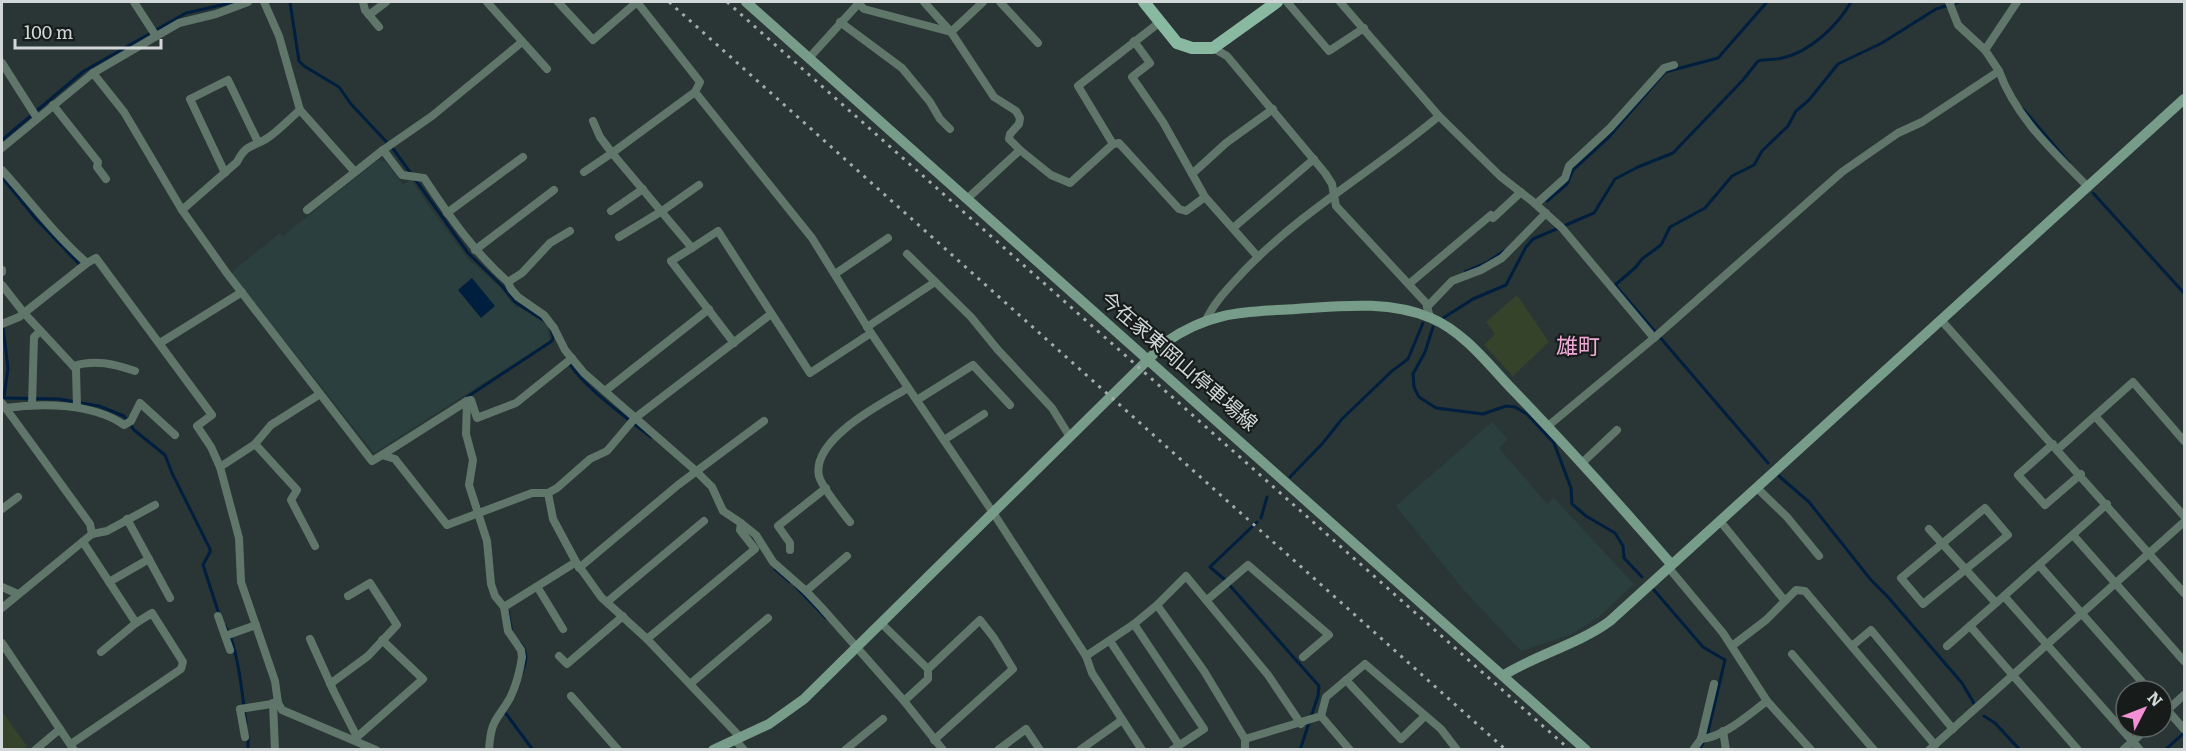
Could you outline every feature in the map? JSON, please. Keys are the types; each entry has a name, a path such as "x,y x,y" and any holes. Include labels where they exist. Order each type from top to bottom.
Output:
{"main road":[{"path":"1144,2 1177,43 1192,48 1213,48 1277,2"}],"street":[{"path":"134,2 154,33"},
{"path":"2,148 35,115 53,105 93,73 154,33 248,2"},
{"path":"264,2 279,36 300,110 355,172"},
{"path":"363,2 365,10 379,27"},
{"path":"369,15 386,2"},
{"path":"487,2 547,69"},
{"path":"558,2 593,40 632,3 700,82 695,92 584,172"},
{"name":"今在家東岡山停車場線","path":"746,2 1586,750"},
{"path":"809,58 858,2 864,9 951,32"},
{"path":"924,2 951,32 994,97 1016,111 1020,118 1019,124 1010,134 1009,139 1051,175 1070,183 1113,144 1119,143 1179,209 1186,211 1205,197"},
{"path":"951,32 983,2"},
{"path":"1000,2 1038,43"},
{"path":"1287,2 1329,51 1364,28"},
{"path":"1340,2 1439,116 1500,176 1562,227 1656,336"},
{"path":"1985,50 2017,2"},
{"path":"1950,4 1958,25 1985,50 1999,71 2016,106 2039,137 2088,187"},
{"path":"840,22 902,68 930,102 940,119 951,129"},
{"path":"1113,144 1078,86 1160,22"},
{"path":"1134,41 1150,63 1132,77 1163,122 1205,197 1258,257"},
{"path":"307,210 388,146 440,110 522,42"},
{"path":"1213,48 1227,56 1314,159 1332,184 1336,206 1426,303 1428,312"},
{"path":"2,63 35,115"},
{"path":"1536,204 1565,178 1569,166 1610,128 1664,68 1674,65"},
{"path":"1548,426 1656,336 1842,172 1898,133 1922,122 1999,71"},
{"path":"93,73 124,112 182,210 372,461 467,401 471,400 477,418 516,403 569,360"},
{"path":"225,173 190,99 228,81 258,142"},
{"path":"695,92 812,238 869,330 994,514 1086,656 1092,673 1142,750"},
{"path":"1504,675 1525,661 1564,648 1600,629 2184,99"},
{"path":"53,105 98,162 97,167 106,179"},
{"path":"1192,174 1226,143 1273,109"},
{"path":"182,210 237,162 242,152 266,139 300,110"},
{"path":"1206,321 1221,295 1286,231 1439,116"},
{"path":"593,121 600,137 612,153 692,248"},
{"path":"388,146 402,175 424,178 475,250 508,282 518,297 544,315 569,360 605,391 633,420 712,487 723,511 756,535 773,562 806,591 858,648 943,750"},
{"path":"968,198 1020,150"},
{"path":"447,213 523,157"},
{"path":"1233,228 1314,159"},
{"path":"2,170 84,265"},
{"path":"619,237 662,212 699,185"},
{"path":"611,211 643,189"},
{"path":"475,250 554,190"},
{"path":"1409,284 1491,215 1493,218 1521,192"},
{"path":"1428,312 1452,281 1487,267 1502,258 1546,213"},
{"path":"508,282 522,273 550,243 570,231"},
{"path":"734,343 671,261 718,231 810,372 935,282"},
{"path":"835,274 888,238"},
{"path":"907,254 971,317 998,350 1034,386 1052,408 1070,437"},
{"path":"2,324 25,314 84,265 96,258 212,415 197,426 211,447 220,467 239,538 241,582 275,681 274,750"},
{"path":"2,285 25,314 76,369 77,404"},
{"path":"160,343 242,292"},
{"path":"713,750 769,724 804,699 1174,336 1206,321 1235,312 1338,306 1391,307 1428,312 1470,346 1583,462 1670,566 1732,646 1767,701 1811,750"},
{"path":"605,391 709,309"},
{"path":"382,455 394,459 447,525 532,493 548,493 590,459 607,451 633,420 771,314"},
{"path":"1941,320 2081,474 2184,593"},
{"path":"32,401 34,337 40,331"},
{"path":"73,366 83,363 108,363 135,371"},
{"path":"917,400 973,365 1010,405"},
{"path":"2081,474 2045,506 2018,475 2096,416 2133,382 2184,441"},
{"path":"850,522 819,477 818,466 824,452 836,436 850,424 908,388"},
{"path":"220,467 255,444 271,425 320,394"},
{"path":"92,534 90,524 3,406 32,401 77,404 124,425 129,423 140,403 175,435"},
{"path":"467,401 466,434 473,460 469,485 487,541 490,584 495,596 504,607 508,631 521,650 522,657 511,696 492,725 489,750"},
{"path":"944,440 984,414"},
{"path":"2,419 11,416"},
{"path":"2096,416 2184,516"},
{"path":"504,607 578,565 764,421"},
{"path":"1583,462 1617,430"},
{"path":"255,444 297,490 291,500 315,546"},
{"path":"789,550 790,543 778,526 826,488"},
{"path":"1758,488 1787,517 1819,556"},
{"path":"548,493 553,519 578,565 607,602 690,684 738,739 744,750"},
{"path":"2,509 18,497"},
{"path":"1947,646 2107,504"},
{"path":"2,608 92,534 107,531 155,505"},
{"path":"1985,508 2008,535 1965,570 1923,604 1901,578 1985,508"},
{"path":"127,519 170,598"},
{"path":"607,602 704,521"},
{"path":"1720,521 1785,601"},
{"path":"1732,646 1766,620 1796,590 1805,591 1932,747 2048,646 2184,522"},
{"path":"647,639 755,549 740,525"},
{"path":"1929,529 1996,603"},
{"path":"2073,534 2184,661"},
{"path":"83,542 136,623"},
{"path":"806,591 847,556"},
{"path":"109,582 149,559"},
{"path":"1207,600 1248,565 1329,635 1302,657"},
{"path":"2039,565 2140,679"},
{"path":"1086,656 1134,624 1186,576 1306,722"},
{"path":"330,684 368,656 397,625 370,583 348,596"},
{"path":"2,587 18,594"},
{"path":"538,588 563,629"},
{"path":"2004,596 2140,750"},
{"path":"1157,605 1203,671 1245,739 1245,750"},
{"path":"2,642 72,747 181,669 183,662 152,613 101,652"},
{"path":"218,616 228,635 230,650"},
{"path":"560,656 567,664 622,616"},
{"path":"690,684 768,618"},
{"path":"928,669 980,620 1013,669 934,740"},
{"path":"882,624 928,669 928,679 904,701"},
{"path":"1110,641 1176,747 1204,729 1134,624"},
{"path":"228,635 256,625"},
{"path":"1970,626 2078,750"},
{"path":"1852,646 1871,630 1953,729"},
{"path":"310,639 357,739"},
{"path":"357,739 423,678 382,640"},
{"path":"1792,654 1874,750"},
{"path":"1321,716 1326,697 1365,664 1441,729 1458,750"},
{"path":"1346,680 1401,739 1425,716"},
{"path":"1704,738 1714,684"},
{"path":"571,696 618,750"},
{"path":"1693,750 1704,738 1723,731 1767,701"},
{"path":"245,737 240,709 276,703"},
{"path":"276,703 282,710 357,739 376,750"},
{"path":"1245,739 1321,716"},
{"path":"1321,716 1350,750"},
{"path":"845,750 883,719"},
{"path":"1080,750 1090,747 1122,720"},
{"path":"35,750 60,729"},
{"path":"998,750 1026,729 1040,750"},
{"path":"1723,731 1726,750"},
{"path":"2123,750 2135,739"}],"shaded area":[{"path":"378,160 386,162 403,185 410,180 413,182 468,259 499,286 515,307 519,307 547,325 549,341 374,453 232,274 280,233 283,236"},
{"path":"1492,422 1508,439 1499,448 1547,504 1554,498 1634,584 1599,617 1570,635 1521,651 1462,588 1396,506"}],"green space":[{"path":"1517,295 1549,342 1513,376 1484,345 1495,334 1486,322"},
{"path":"2,712 27,746 23,749 2,749"}],"water":[{"path":"472,278 495,306 481,318 458,290"}],"waterway":[{"path":"2,140 84,71 186,13 235,2"},
{"path":"290,2 299,61 339,87 351,104 394,150 468,253 515,302 545,321"},
{"path":"1547,201 1567,184 1573,170 1608,138 1665,72 1718,58 1767,2"},
{"path":"1443,318 1473,299 1506,285 1526,247 1533,239 1594,213 1615,179 1673,153 1743,80 1758,61 1792,55 1812,44 1831,29 1851,2"},
{"path":"1768,463 1615,285 1642,259 1661,245 1670,227 1705,208 1732,176 1754,165 1762,151 1788,126 1796,111 1809,100 1838,64 1882,43 1936,9 1959,2"},
{"path":"2023,109 2069,163"},
{"path":"2,177 36,219 82,267"},
{"path":"2093,193 2184,293"},
{"path":"1465,272 1486,263 1504,251"},
{"path":"1290,477 1342,419 1392,371 1408,359 1423,323"},
{"path":"3,327 8,368 4,397"},
{"path":"1433,327 1425,352 1413,374 1414,387 1419,397 1436,408 1483,414 1506,406 1515,407 1527,414 1554,443 1571,488 1572,504 1586,516 1615,533 1623,546 1624,558 1642,577"},
{"path":"467,397 552,341 551,329"},
{"path":"568,361 594,391 651,437"},
{"path":"2,398 59,399 99,406 124,416 134,430 165,455 210,549 203,565 219,614"},
{"path":"1779,476 1809,502 1871,580 1962,683 1975,705"},
{"path":"1261,518 1267,497"},
{"path":"1257,522 1210,567 1224,579 1319,686 1318,696 1300,750"},
{"path":"775,569 790,582"},
{"path":"795,586 826,618"},
{"path":"1654,590 1703,647 1725,660 1707,736 1699,750"},
{"path":"508,611 512,634"},
{"path":"225,626 237,659 246,724"},
{"path":"520,643 526,658 522,673"},
{"path":"504,711 533,750"},
{"path":"1984,716 1995,723 2020,750"},
{"path":"2165,750 2184,733"},
{"path":"248,736 248,750"}],"railway":[{"path":"669,2 1506,750"},
{"path":"727,2 1570,750"}],"district":[{"name":"雄町","path":"1578,346"}]}
